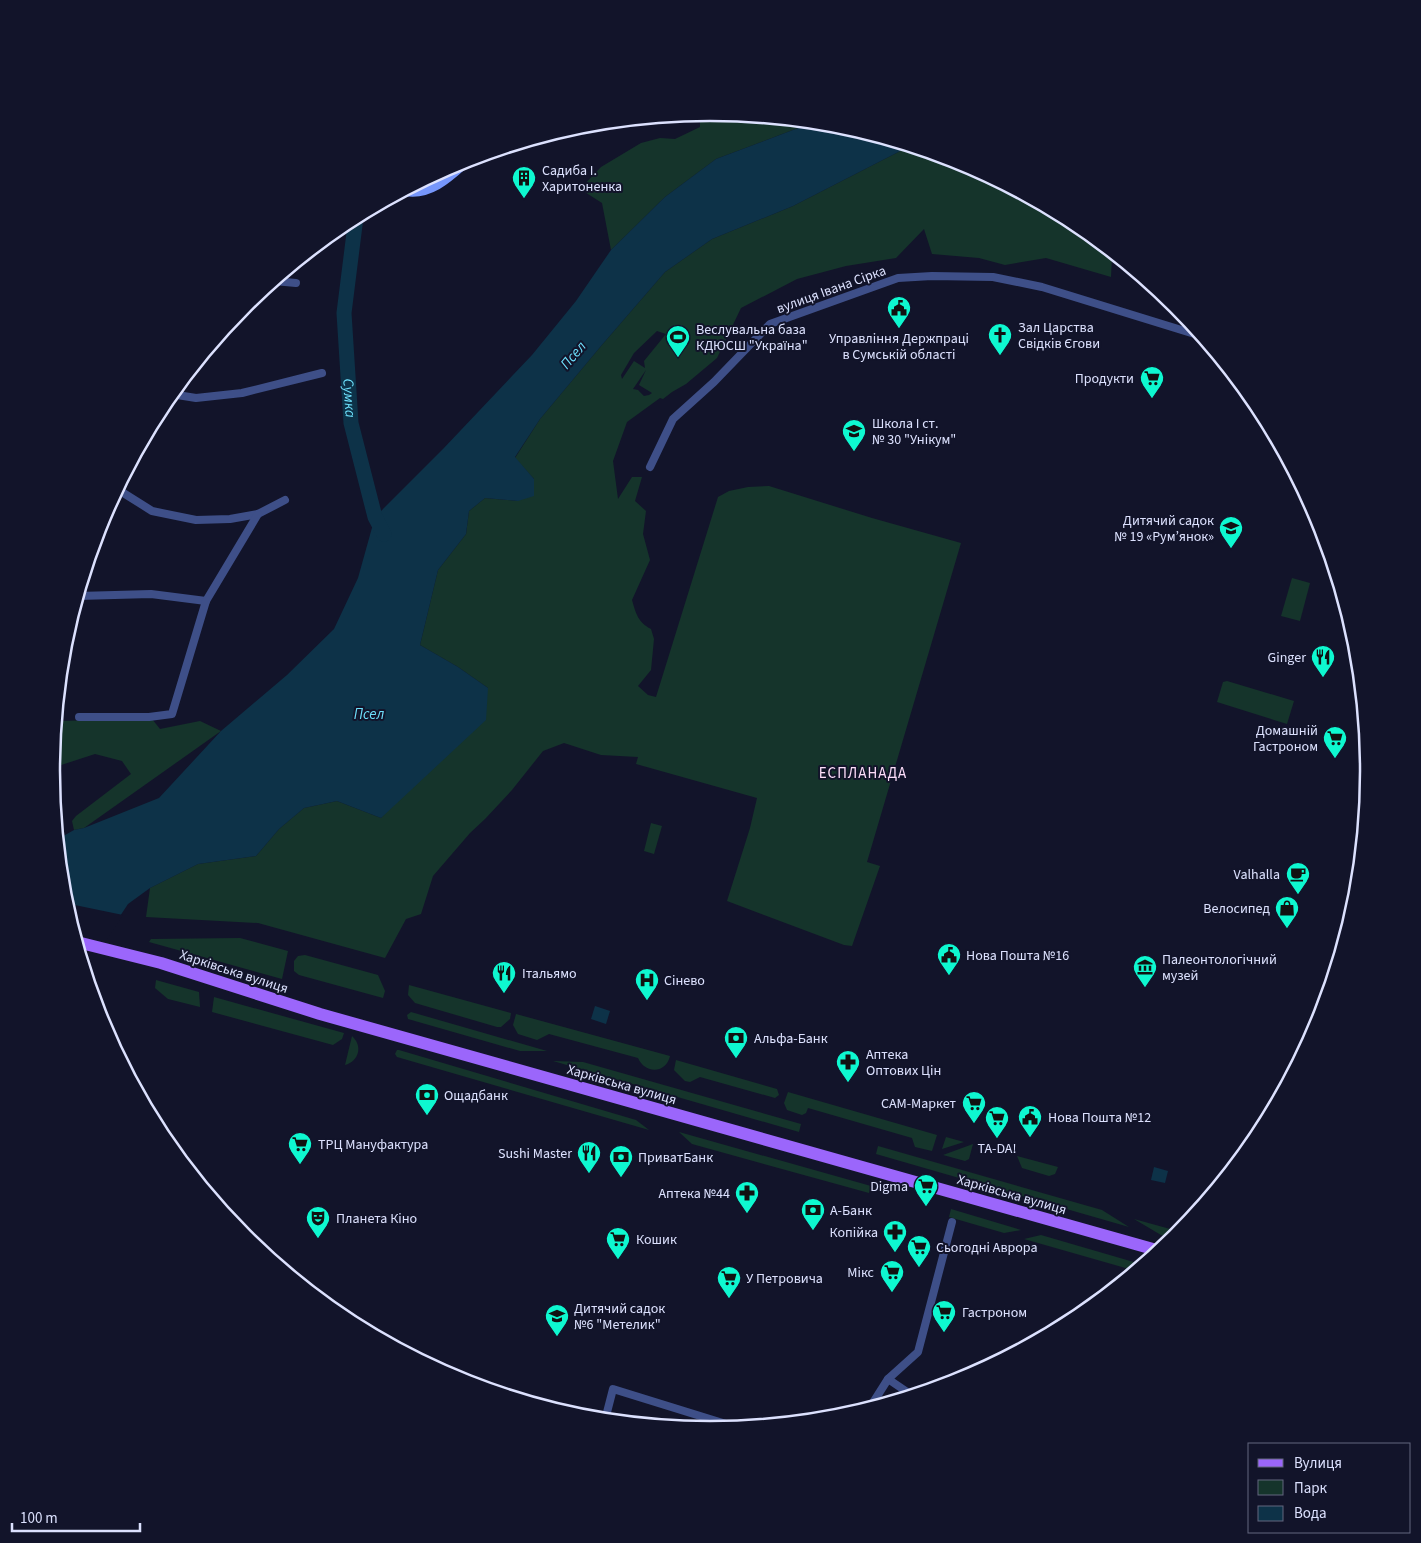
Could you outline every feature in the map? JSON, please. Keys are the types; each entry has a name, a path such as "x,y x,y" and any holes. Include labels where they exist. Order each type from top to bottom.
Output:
{"main road":[{"path":"420,190 428,189 449,177"},
{"name":"Харківська вулиця","path":"83,944 128,954 213,979 320,1014 1152,1249"}],"street":[{"name":"вулиця Івана Сірка","path":"650,467 673,420 714,382 770,324 898,278 932,276 993,277 1042,287 1190,332"},
{"path":"282,282 296,283"},
{"path":"180,395 196,398 242,393 322,373"},
{"path":"123,493 152,512 196,520 230,519 258,514 284,500"},
{"path":"79,717 149,717 172,714 206,601 258,514"},
{"path":"84,596 151,594 206,601"},
{"path":"874,1401 888,1379 918,1352 952,1222"},
{"path":"888,1379 906,1391"},
{"path":"607,1413 613,1389 719,1422"}],"green space":[{"path":"700,121 710,121 753,122 799,128 716,159 665,197 611,250 602,203 580,189 601,167 641,143 660,138 675,139 700,127"},
{"path":"902,150 959,171 998,188 1036,208 1112,260 1111,277 1046,258 1005,265 979,258 932,254 924,229 896,258 846,266 797,279 741,308 717,358 686,384 663,399 660,398 627,422 613,461 618,499 632,477 642,477 635,501 646,511 643,534 650,560 632,600 638,617 651,629 654,639 651,670 638,686 648,695 656,697 718,497 729,491 748,487 769,486 961,543 867,862 880,866 852,946 844,945 727,901 750,828 757,798 636,764 638,757 601,755 564,743 543,751 512,790 470,833 433,876 421,914 406,919 385,958 258,923 146,917 150,888 198,864 256,856 279,829 304,808 337,801 381,818 488,688 458,667 420,645 438,570 466,534 469,511 485,498 518,501 534,479 515,458 540,419 665,272 712,239 793,206","holes":["657,331 666,334 644,361 645,368 634,361 622,379 621,375 634,353","646,370 639,385 652,393 644,396 638,390 633,389"]},
{"path":"1292,578 1310,583 1300,621 1281,616"},
{"path":"1227,681 1294,701 1287,724 1217,702 1223,682"},
{"path":"152,719 160,729 200,721 221,731 84,828 74,830 72,821 76,816 131,774 122,761 95,754 60,765 62,721"},
{"path":"651,823 662,826 654,854 644,851"},
{"path":"240,938 288,951 282,979 149,942 151,939"},
{"path":"305,955 378,975 385,991 383,998 299,975 294,971 294,961 298,956"},
{"path":"156,980 199,992 200,1007 168,999 155,988"},
{"path":"409,985 511,1013 510,1019 501,1027 497,1027 415,1003 408,995"},
{"path":"214,997 344,1033 342,1039 333,1045 212,1012"},
{"path":"411,1012 547,1051 520,1051 408,1019 407,1015"},
{"path":"516,1014 670,1056 664,1066 655,1070 645,1067 638,1058 549,1034 537,1040 518,1034 513,1025"},
{"path":"352,1036 358,1044 358,1053 354,1060 345,1065"},
{"path":"397,1050 636,1120 649,1130 397,1057 395,1054"},
{"path":"676,1060 777,1089 779,1095 775,1098 700,1077 690,1082 685,1081 674,1070"},
{"path":"553,1061 583,1062 801,1124 799,1132"},
{"path":"788,1092 937,1135 932,1151 915,1147 912,1138 808,1108 806,1113 802,1115 787,1110 784,1103"},
{"path":"679,1132 871,1186 869,1193 692,1144"},
{"path":"946,1137 964,1142 942,1149"},
{"path":"973,1144 969,1159 965,1161 943,1155"},
{"path":"878,1146 1102,1210 1129,1227 876,1154"},
{"path":"1017,1156 1058,1167 1055,1174 1049,1176 1022,1168"},
{"path":"951,1209 1021,1230 1004,1233 949,1217"},
{"path":"1134,1219 1172,1229 1165,1236"},
{"path":"1041,1235 1137,1263 1129,1269 1024,1239"}],"water":[{"name":"Псел","path":"799,128 837,133 902,150 793,206 712,239 665,272 540,419 515,457 534,479 534,496 518,501 485,498 469,511 466,534 438,570 420,645 458,667 488,688 486,720 381,818 337,801 304,808 279,829 256,856 198,864 150,888 128,904 89,963 72,898 64,836 74,830 84,828 159,798 221,731 287,675 334,629 358,578 375,517 443,449 532,355 576,301 611,250 665,197 716,159"},
{"path":"595,1006 610,1011 606,1024 591,1019"},
{"path":"1154,1167 1168,1171 1165,1183 1151,1180"}],"pier":[{"path":"74,905 123,915 90,965"}],"waterway":[{"name":"Сумка","path":"355,227 344,313 351,423 375,517 384,534"}],"place":[{"name":"Садиба І. Харитоненка","path":"524,199"},
{"name":"Управління Держпраці в Сумській області","path":"899,329"},
{"name":"Зал Царства Свідків Єгови","path":"1000,356"},
{"name":"Веслувальна база КДЮСШ \"Україна\"","path":"678,358"},
{"name":"Продукти","path":"1152,399"},
{"name":"Школа І ст. № 30 \"Унікум\"","path":"854,452"},
{"name":"Дитячий садок № 19 «Рум’янок»","path":"1231,549"},
{"name":"Ginger","path":"1323,678"},
{"name":"Домашній Гастроном","path":"1335,759"},
{"name":"Valhalla","path":"1298,895"},
{"name":"Велосипед","path":"1287,929"},
{"name":"Нова Пошта №16","path":"949,976"},
{"name":"Палеонтологічний музей","path":"1145,988"},
{"name":"Італьямо","path":"504,994"},
{"name":"Сінево","path":"647,1001"},
{"name":"Альфа-Банк","path":"736,1059"},
{"name":"Аптека Оптових Цін","path":"848,1083"},
{"name":"Ощадбанк","path":"427,1116"},
{"name":"САМ-Маркет","path":"974,1124"},
{"name":"Нова Пошта №12","path":"1030,1138"},
{"name":"TA-DA!","path":"997,1139"},
{"name":"ТРЦ Мануфактура","path":"300,1165"},
{"name":"Sushi Master","path":"589,1174"},
{"name":"ПриватБанк","path":"621,1178"},
{"name":"Digma","path":"926,1207"},
{"name":"Аптека №44","path":"747,1214"},
{"name":"А-Банк","path":"813,1231"},
{"name":"Планета Кіно","path":"318,1239"},
{"name":"Копійка","path":"895,1253"},
{"name":"Кошик","path":"618,1260"},
{"name":"Сьогодні Аврора","path":"919,1268"},
{"name":"Мікс","path":"892,1293"},
{"name":"У Петровича","path":"729,1299"},
{"name":"Гастроном","path":"944,1333"},
{"name":"Дитячий садок №6 \"Метелик\"","path":"557,1337"}],"district":[{"name":"ЕСПЛАНАДА","path":"863,773"}]}
